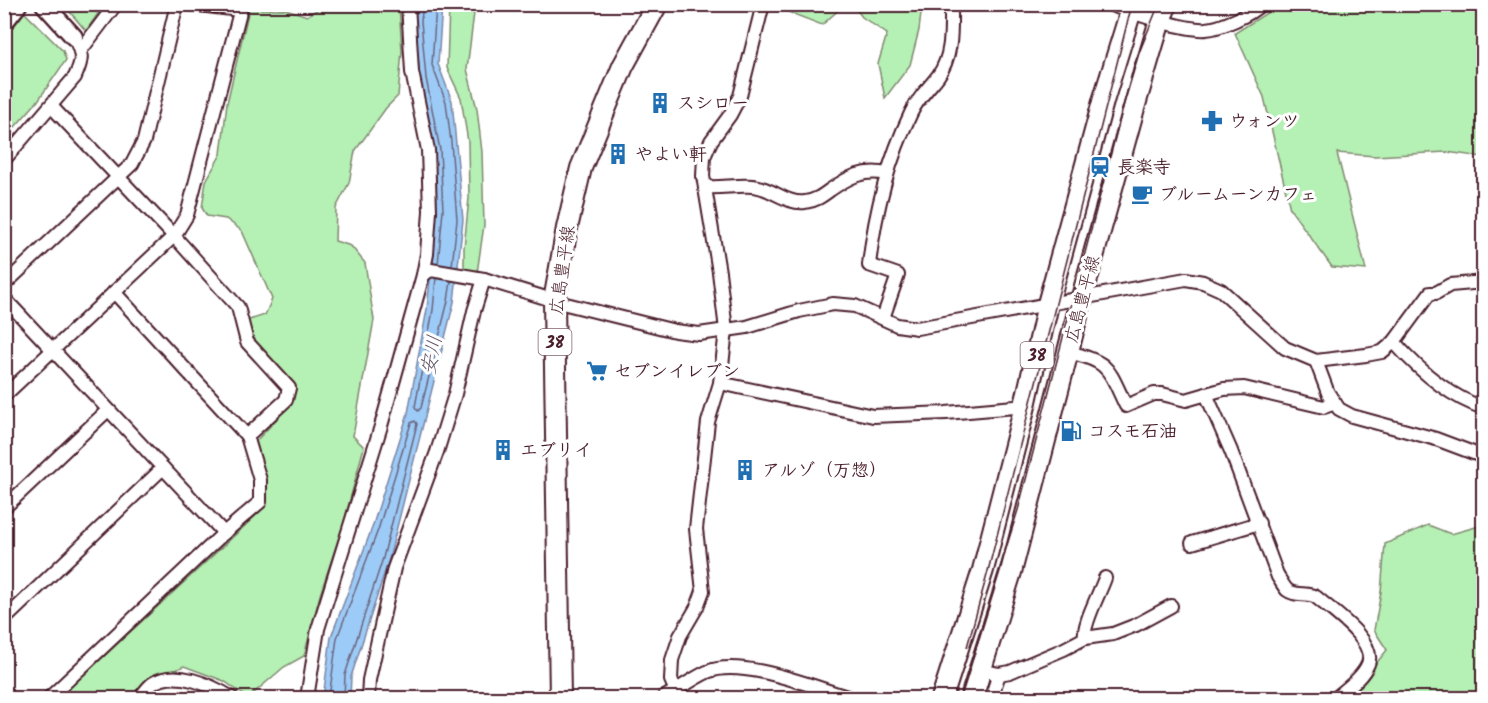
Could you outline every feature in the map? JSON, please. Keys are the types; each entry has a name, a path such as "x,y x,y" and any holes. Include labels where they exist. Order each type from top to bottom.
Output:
{"highway":[{"path":"4,18 15,4"}],"main road":[{"name":"広島豊平線","path":"560,699 555,301 567,228 581,168 623,66 657,4"},
{"name":"広島豊平線","path":"942,699 983,570 1024,410 1048,304 1104,98 1132,8"},
{"name":"広島豊平線","path":"972,699 990,672 1011,572 1082,297 1163,12"}],"street":[{"path":"4,160 75,77 82,62 78,44 44,4"},
{"path":"78,44 116,4"},
{"path":"4,285 132,164 144,141 177,4"},
{"path":"4,396 174,236 187,215 241,7 190,4"},
{"path":"307,699 318,628 427,273 430,211 428,150 412,72 408,4"},
{"path":"678,695 671,680 672,660 680,636 698,607 703,591 696,529 708,422 720,383 726,330 703,176 704,157 711,141 730,115 740,96 763,4"},
{"path":"883,318 898,275 869,264 872,238 886,174 910,114 946,62 951,33 951,4"},
{"path":"1108,4 1163,12 1184,26 1207,29 1255,10 1261,4"},
{"path":"51,106 238,307 247,342 289,388 286,400 247,436"},
{"path":"705,187 721,189 748,186 764,189 782,198 803,203 816,200 855,175 872,171 886,174"},
{"path":"427,273 481,279 555,301 675,331 699,334 747,327 799,311 833,304 855,306 897,325 917,328 1186,279 1203,282 1221,290 1285,348 1316,361 1382,351 1394,342 1430,293 1450,285 1484,282"},
{"path":"368,699 369,680 394,568 446,423 481,279"},
{"path":"49,699 224,533 260,502 260,480 247,436 114,292"},
{"path":"4,298 224,533"},
{"path":"1394,342 1437,383 1473,405 1484,408"},
{"path":"1068,352 1094,358 1109,370 1126,406 1154,394 1186,400 1224,389 1244,388 1324,407 1335,403"},
{"path":"1316,361 1328,393 1339,409 1352,416 1436,440 1484,457"},
{"path":"720,383 873,416 1015,407 1024,410"},
{"path":"1206,394 1232,451 1278,577 1287,590 1298,594 1310,593 1316,597 1364,639 1369,650 1368,664 1358,678 1336,699"},
{"path":"4,508 108,410"},
{"path":"4,620 163,468"},
{"path":"1192,543 1259,523"},
{"path":"1085,638 1083,631 1086,622 1105,579"},
{"path":"991,699 990,672 1010,672 1085,638 1113,634 1136,625 1171,606"},
{"path":"663,699 678,695 708,672 728,667 751,668 851,699"},
{"path":"140,699 152,684 171,676 193,681 224,693 232,699"}],"green space":[{"path":"771,4 844,5 822,25"},
{"path":"64,5 104,5 86,31"},
{"path":"323,5 399,5 402,51 398,96 386,108 355,151 349,183 336,208 335,241 351,246 365,263 374,320 353,436 364,447 304,656 284,667 248,698 224,681 184,666 145,684 133,698 59,698 265,507 264,473 256,441 291,404 294,384 259,349 246,321 265,315 272,299 242,231 226,219 207,216 202,208 206,181 221,154 227,103 249,9 286,9 307,16"},
{"path":"449,5 475,5 467,69 477,109 482,152 484,225 477,273 464,272 469,198 468,142 461,98 447,68"},
{"path":"853,5 922,5 919,30 910,65 885,98 878,64 887,34 862,17"},
{"path":"1276,5 1483,5 1483,157 1446,152 1375,156 1337,153 1366,270 1332,267 1290,209 1264,97 1235,33"},
{"path":"18,6 63,51 66,60 37,102 5,138 5,29"},
{"path":"1428,525 1451,534 1483,525 1483,698 1348,698 1387,650 1374,630 1381,592 1385,544"}],"water":[{"name":"安川","path":"417,5 442,5 438,64 452,101 463,220 454,302 389,559 351,677 350,698 323,698 331,637 372,528 408,413 427,309 437,210 434,150 420,79 415,21"}],"tram line":[{"path":"967,647 1132,4"},
{"path":"959,698 1018,510 1134,65 1159,4"}],"place":[{"name":"スシロー","path":"660,103"},
{"name":"ウォンツ","path":"1212,121"},
{"name":"やよい軒","path":"618,154"},
{"name":"長楽寺","path":"1100,167"},
{"name":"ブルームーンカフェ","path":"1142,194"},
{"name":"セブンイレブン","path":"597,371"},
{"name":"コスモ石油","path":"1071,431"},
{"name":"エブリイ","path":"503,450"},
{"name":"アルゾ（万惣）","path":"745,470"}]}
